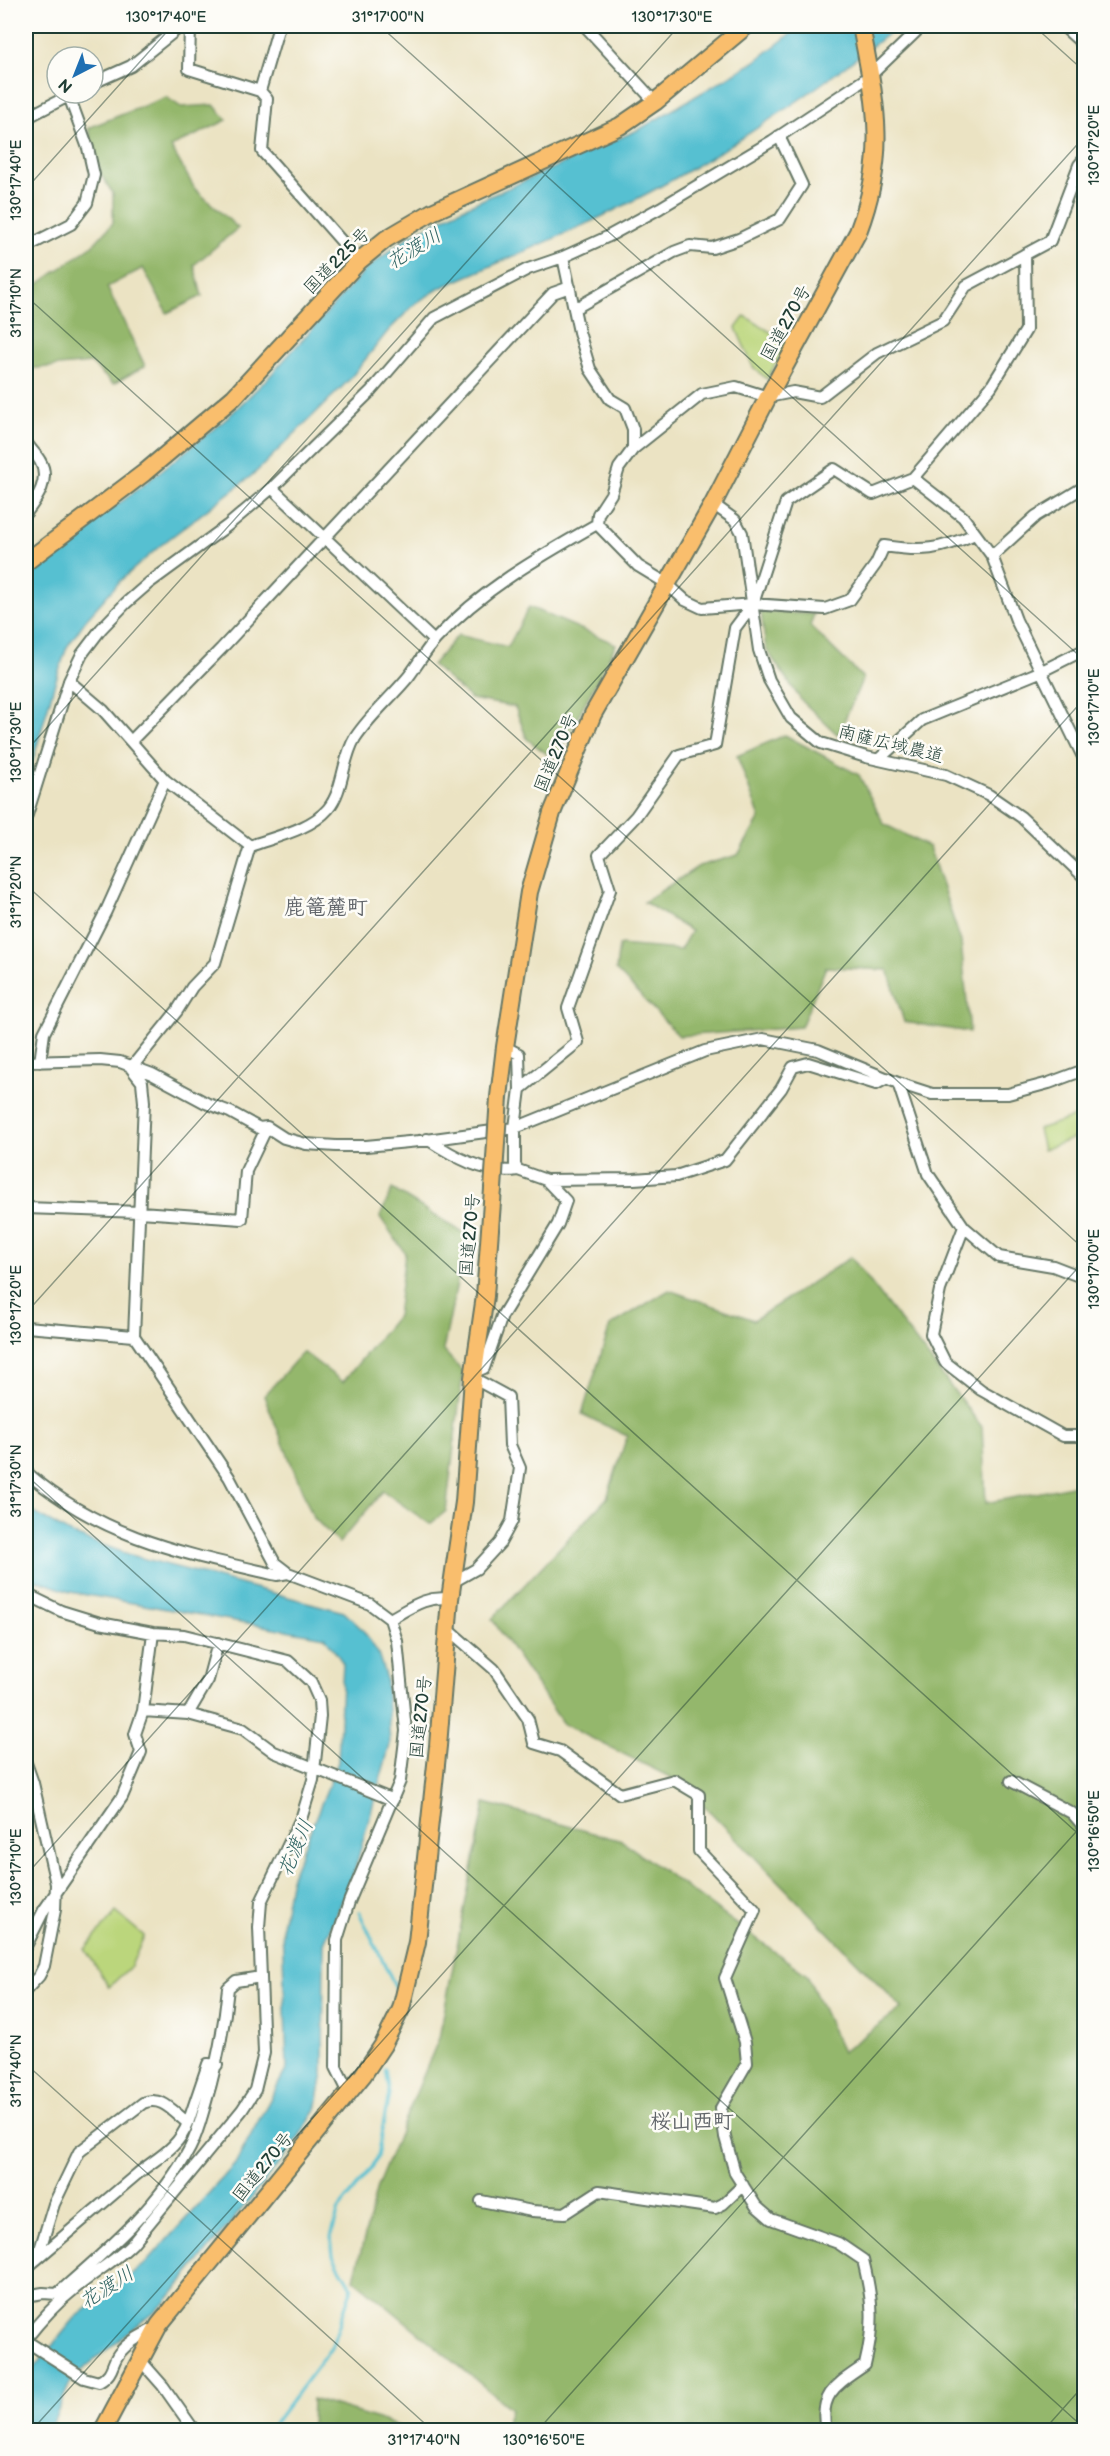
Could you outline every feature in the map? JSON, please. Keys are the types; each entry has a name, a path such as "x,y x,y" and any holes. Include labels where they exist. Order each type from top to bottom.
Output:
{"highway":[{"name":"国道270号","path":"103,2430 159,2325 349,2093 374,2060 401,2009 414,1961 449,1630 450,1599 464,1502 473,1375 485,1296 499,1097 530,892 552,813 593,714 713,504 843,260 868,206 875,175 879,140 870,71 861,26"},
{"name":"国道225号","path":"26,562 152,466 234,397 359,261 407,225 602,135 655,102 740,27"}],"street":[{"path":"105,78 131,66 181,26"},
{"path":"190,26 189,69 260,91 267,99 262,151 359,261"},
{"path":"260,91 279,26"},
{"path":"585,26 655,102"},
{"path":"26,818 69,681 82,654 101,629 149,583 227,526 272,488 371,390 434,318 528,269 563,257 660,208 779,136 870,71 922,26"},
{"path":"1063,26 1084,45"},
{"path":"26,118 50,105"},
{"path":"26,247 70,224 87,203 94,175 74,105"},
{"path":"574,309 674,252 690,246 712,248 739,239 780,219 802,186 779,136"},
{"path":"975,534 954,543 916,551 884,546 876,564 850,600 825,609 753,604 702,608 685,600 666,583 638,567 597,524 598,514 611,494 619,468 633,449 702,394 736,387 768,397 793,392 820,397 877,353 943,321 966,286 1050,241 1079,165 1084,159"},
{"path":"520,1089 578,1042 568,1008 610,890 599,855 636,816 679,755 715,745 735,628 753,604 786,502 834,469 873,494 913,478 991,387 1026,330 1025,254"},
{"path":"563,257 590,369 610,399 625,408 633,429 633,449"},
{"path":"132,740 553,293 570,287"},
{"path":"26,442 42,463 44,480 36,500 26,513"},
{"path":"913,478 963,517 992,556 1016,620 1084,759"},
{"path":"992,556 1036,516 1084,487"},
{"path":"272,488 434,641"},
{"name":"南薩広域農道","path":"713,504 735,520 742,533 759,650 769,680 791,718 821,743 946,775 989,795 1021,817 1084,877"},
{"path":"250,846 294,830 328,809 342,778 349,751 356,737 409,676 434,641 465,609 508,576 597,524"},
{"path":"879,759 922,720 1042,671 1084,650"},
{"path":"69,681 103,710 132,740 165,780 250,846"},
{"path":"40,1062 44,1033 106,911 165,780"},
{"path":"131,1068 177,1011 192,987 215,963 250,846"},
{"path":"26,1062 111,1060 152,1074 206,1103 230,1112 259,1128 267,1127 284,1138 306,1144 366,1146 515,1128 705,1051 763,1039 818,1050 892,1081 932,1094 1008,1094 1049,1083 1084,1070"},
{"path":"505,1047 519,1054 520,1089 515,1128 515,1165 518,1170"},
{"path":"427,1138 457,1159 504,1172 518,1170 546,1180 676,1176 725,1160 781,1089 793,1067 808,1063 876,1084 892,1081"},
{"path":"131,1068 142,1082 144,1102 134,1336 230,1477 272,1558 288,1573 360,1599 380,1610 390,1619 397,1641 406,1731 400,1781 388,1798 337,1940 336,2067 349,2093"},
{"path":"892,1081 928,1174 964,1227 999,1257 1053,1266 1084,1278"},
{"path":"26,1208 140,1212 242,1219 246,1172 267,1127"},
{"path":"453,1582 476,1569 501,1543 512,1521 520,1468 510,1445 508,1396 473,1375 484,1368 502,1316 518,1286 558,1224 566,1201 546,1180"},
{"path":"964,1227 940,1290 931,1334 945,1362 981,1389 1063,1436 1084,1436"},
{"path":"26,1328 134,1336"},
{"path":"26,1472 72,1508 121,1533 171,1551 277,1575 288,1573"},
{"path":"26,1594 61,1611 100,1623 153,1633 184,1635 288,1661 311,1682 319,1700 319,1769 302,1816 261,1902 259,1927 264,2053 255,2090 242,2110 132,2244 45,2314 27,2341 84,2378 99,2382 108,2376 119,2353 127,2344 159,2325"},
{"path":"390,1619 426,1599 437,1597 450,1599"},
{"path":"449,1630 494,1669 528,1719 534,1743 560,1751 620,1794 674,1780 699,1795 699,1851 755,1910 724,1978 745,2042 747,2063 721,2108 725,2137 733,2164 756,2206 771,2219 838,2243 863,2260 872,2297 871,2340 865,2365 840,2380 831,2390 825,2409 826,2430"},
{"path":"26,1946 44,1910 122,1797 141,1752 135,1734 144,1711 153,1633"},
{"path":"188,1714 208,1680 218,1643"},
{"path":"144,1711 188,1714 243,1729 274,1752 388,1798"},
{"path":"26,1763 33,1783 56,1884 55,1910 44,1966 39,1976 26,1990"},
{"path":"1011,1781 1072,1814 1084,1827"},
{"path":"26,2296 43,2293 57,2294 135,2224 169,2180 190,2148 217,2066 224,2035 228,1988 236,1980 261,1977"},
{"path":"26,2268 137,2174 169,2152 185,2132 208,2064 217,2066"},
{"path":"37,2259 54,2204 79,2152 143,2103 152,2100 159,2100 188,2123"},
{"path":"481,2201 532,2211 565,2213 599,2191 715,2208 723,2204 743,2185"},
{"path":"141,2361 163,2386 194,2430"}],"green space":[{"path":"166,97 181,107 214,105 227,120 171,147 195,189 238,228 194,265 202,296 167,313 143,268 107,287 145,366 113,384 91,363 27,369 26,374 26,293 93,245 113,223 113,194 101,174 88,128"},
{"path":"745,316 788,343 767,379 753,367 736,328"},
{"path":"529,607 616,644 555,760 527,739 515,707 471,699 432,665 458,635 508,647"},
{"path":"761,612 814,614 810,626 863,678 838,735 801,700 766,649"},
{"path":"785,735 859,775 884,824 929,847 961,942 970,1032 904,1022 888,970 826,967 801,1027 679,1036 616,970 619,945 680,950 691,931 644,902 699,866 738,855 760,818 737,756"},
{"path":"1084,1114 1084,1137 1077,1137 1043,1150 1038,1129"},
{"path":"392,1189 467,1235 443,1350 463,1372 446,1511 430,1524 383,1491 339,1543 313,1517 264,1396 303,1352 343,1382 397,1316 405,1253 380,1217"},
{"path":"851,1257 982,1427 986,1503 1076,1485 1084,1492 1084,2430 504,2430 511,2409 354,2279 377,2187 439,2038 485,1803 622,1841 807,1975 842,2052 902,2008 682,1783 563,1724 492,1619 607,1498 627,1436 582,1414 610,1326 669,1290 754,1320"},
{"path":"116,1912 144,1936 131,1966 109,1987 85,1949"},
{"path":"312,2399 414,2430 311,2430"}],"water":[{"name":"花渡川","path":"801,26 898,26 788,108 672,180 587,224 440,288 416,303 388,331 349,380 255,473 161,545 120,581 88,617 67,647 26,785 26,573 38,557 124,500 225,420 268,378 365,270 408,237 457,211 640,129 754,62"},
{"path":"26,1508 71,1534 131,1555 344,1612 363,1630 378,1653 386,1679 390,1745 353,1876 324,1943 323,2074 316,2110 291,2149 165,2303 72,2378 50,2430 26,2430 26,2377 75,2318 145,2264 235,2164 287,2068 282,1925 291,1878 338,1762 343,1663 325,1637 70,1592 30,1578 26,1576"}],"waterway":[{"path":"359,1912 398,1992"},
{"path":"269,2430 331,2348 352,2288 333,2256 331,2237 339,2209 373,2166 377,2156 389,2094 385,2069"}],"district":[{"name":"鹿篭麓町","path":"326,907"},
{"name":"桜山西町","path":"692,2121"}]}
